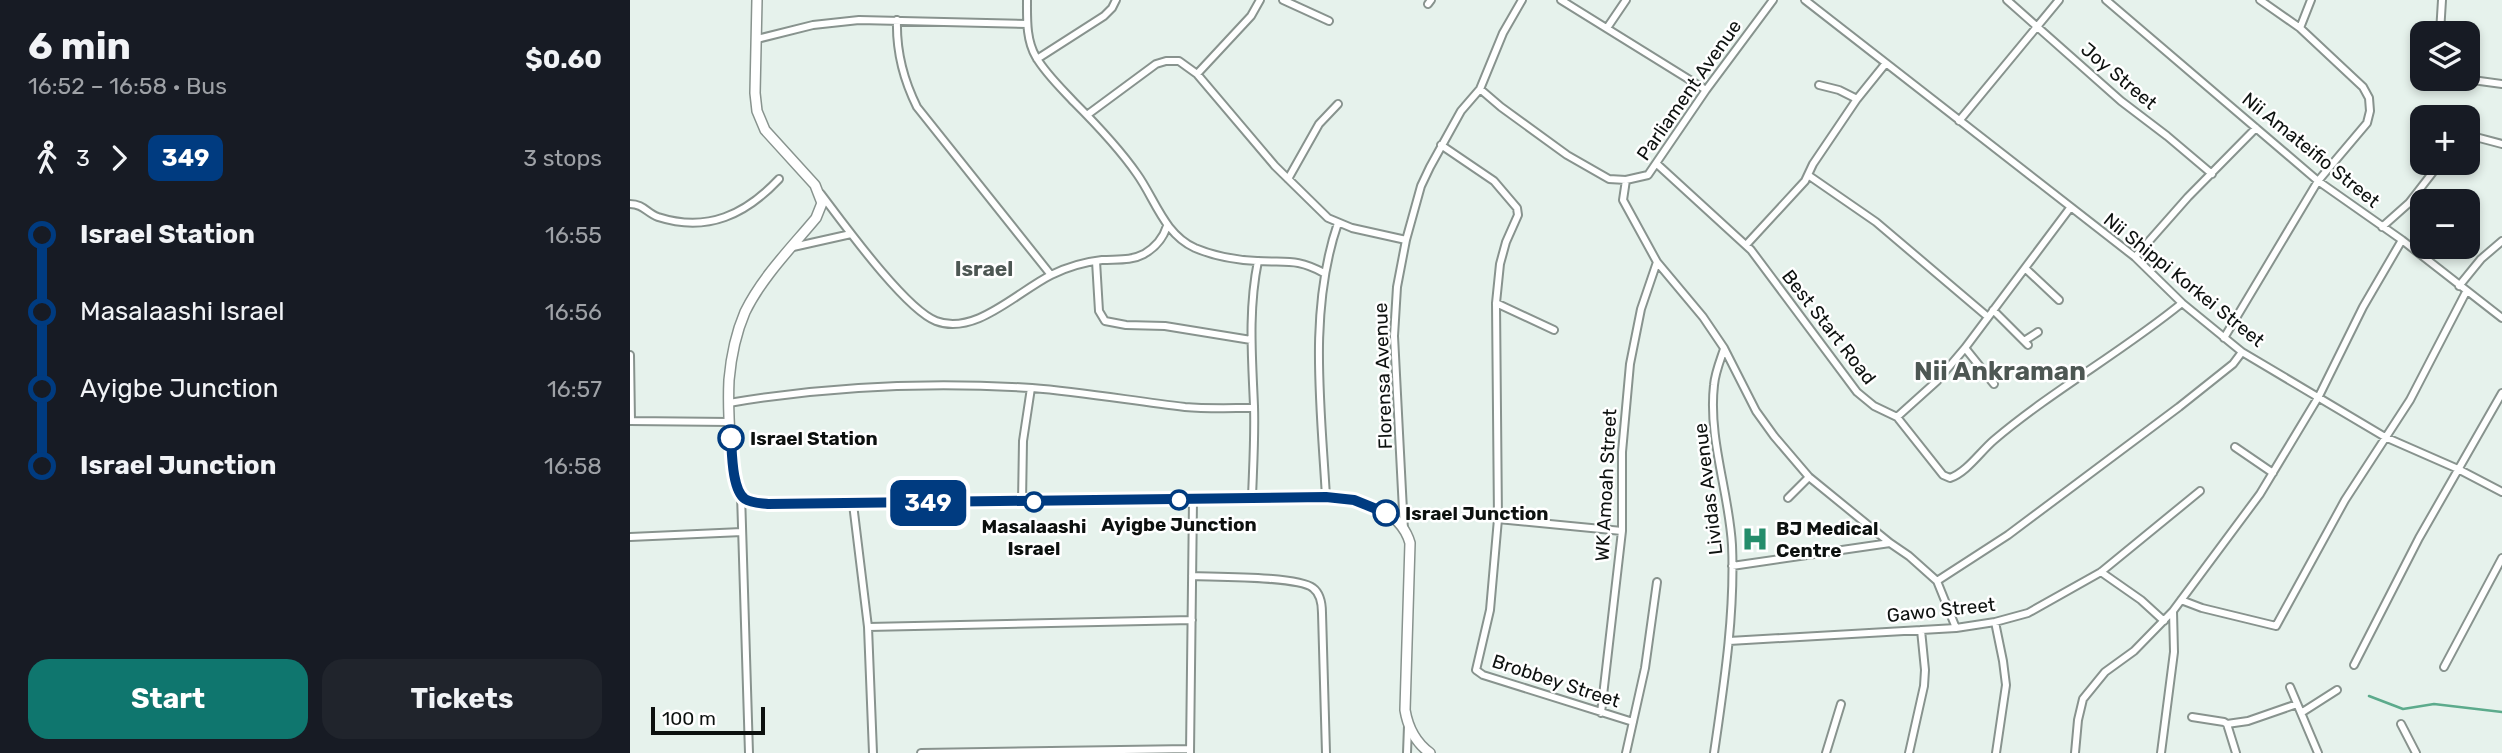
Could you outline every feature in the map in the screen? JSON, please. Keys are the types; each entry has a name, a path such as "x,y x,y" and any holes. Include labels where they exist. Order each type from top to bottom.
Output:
{"street":[{"path":"757,0 755,93 760,121 906,298 932,320 955,326 975,320 1051,275 1070,267 1096,261 1132,259 1158,244 1167,226"},
{"path":"1027,0 1027,24 1037,59 1138,175 1167,226 1182,241 1215,254 1258,261 1288,260 1308,264 1324,273"},
{"path":"1037,59 1104,16 1116,0"},
{"path":"1197,74 1251,16 1260,0"},
{"path":"1283,0 1329,22"},
{"name":"Florensa Avenue","path":"1404,530 1394,336 1397,287 1406,240 1421,186 1461,111 1480,89 1503,33 1522,0"},
{"path":"1561,0 1706,90"},
{"path":"1607,28 1626,0"},
{"name":"Parliament Avenue","path":"1480,89 1567,155 1609,179 1626,180 1648,175 1706,90 1773,0"},
{"name":"Nii Shippi Korkei Street","path":"1805,0 2135,257 2182,303 2242,352 2385,437 2502,492"},
{"name":"Joy Street","path":"2007,0 2121,101 2212,174"},
{"path":"1959,121 2059,0"},
{"name":"Nii Amateifio Street","path":"2106,0 2318,181 2402,240 2502,318"},
{"path":"2224,338 2318,181 2367,123 2369,98 2363,87 2300,29 2260,0"},
{"path":"2300,29 2311,0"},
{"path":"2441,21 2442,0"},
{"path":"757,39 813,25 859,20 1027,24"},
{"path":"897,20 898,55 917,107 1051,275"},
{"path":"1087,115 1161,62 1179,61 1197,74 1288,179 1320,211 1338,223 1406,240"},
{"path":"1746,245 1808,175 1857,99 1886,63"},
{"path":"2480,81 2502,84"},
{"path":"1819,85 1839,90 1857,99"},
{"path":"1288,179 1319,124 1338,103"},
{"path":"2135,257 2188,197 2256,128"},
{"path":"2480,138 2502,144"},
{"path":"1441,145 1494,181 1517,208 1517,222 1506,242 1500,264 1496,303 1498,519 1622,531"},
{"name":"Best Start Road","path":"1657,164 1746,245 1857,392 1874,406 1897,417 1943,475 1950,478 1958,475 1983,449 2020,418 2182,303"},
{"path":"1808,175 1876,222 1988,317"},
{"path":"2382,227 2409,203 2431,175"},
{"path":"630,204 639,204 655,216 669,219 706,222 724,219 762,197 779,178"},
{"path":"1626,180 1623,200 1657,262 1703,317 1724,348 1756,411 1810,477 1937,581 1956,628"},
{"path":"748,753 741,494 734,474 729,381 738,330 756,293 821,210 819,191"},
{"path":"1897,417 1937,381 1965,348 2070,208"},
{"path":"1326,497 1319,361 1324,273 1328,250 1338,223"},
{"path":"793,247 851,234"},
{"path":"2075,753 2083,699 2105,671 2134,651 2173,611 2237,527 2319,396 2402,240"},
{"path":"2459,286 2481,259 2502,241"},
{"path":"1096,261 1099,312 1105,321 1126,325 1165,326 1251,340"},
{"path":"1252,498 1252,296 1258,261"},
{"name":"WK Amoah Street","path":"1601,713 1622,531 1622,452 1630,364 1640,309 1657,262"},
{"path":"2026,269 2059,300"},
{"path":"2181,600 2202,608 2276,626 2325,534 2385,437 2398,422 2466,292"},
{"path":"1496,303 1553,330"},
{"path":"1993,310 2026,343 2038,332"},
{"name":"Lividas Avenue","path":"1714,753 1729,641 1732,566 1714,424 1714,384 1724,348"},
{"path":"1965,348 1994,384"},
{"path":"1937,581 2008,535 2179,407 2226,370 2242,352"},
{"path":"630,355 630,421 730,422"},
{"path":"729,403 864,388 1031,388 1110,395 1187,407 1254,408"},
{"path":"1022,502 1023,442 1031,388"},
{"path":"2354,665 2458,469 2502,393"},
{"path":"2235,447 2273,473"},
{"path":"1788,498 1810,477"},
{"name":"Gawo Street","path":"1729,641 1956,628 2028,613 2101,572 2200,491"},
{"path":"741,494 752,502 768,504 1326,497 1367,504 1392,516 1404,530 1410,543 1404,702 1408,724 1407,753"},
{"path":"921,753 1190,751 1193,500"},
{"path":"853,504 867,627 873,753"},
{"name":"Brobbey Street","path":"1498,519 1490,610 1476,670 1483,675 1633,722"},
{"path":"630,537 742,532"},
{"path":"1732,566 1890,543"},
{"path":"2444,667 2502,558"},
{"path":"2101,572 2151,608 2164,621"},
{"path":"1192,576 1304,584 1314,589 1321,598 1326,753"},
{"path":"1626,753 1645,668 1657,582"},
{"path":"2161,753 2174,652 2173,611"},
{"path":"867,627 1192,620"},
{"path":"1995,622 2006,685 1996,753"},
{"path":"1909,753 1924,686 1921,630"},
{"path":"2290,687 2318,753"},
{"path":"2301,713 2337,690"},
{"path":"2192,718 2217,719 2227,724 2248,721 2297,704"},
{"path":"1826,753 1841,705"},
{"path":"1408,724 1419,745 1430,753"},
{"path":"2227,724 2236,753"},
{"path":"2400,724 2416,753"}],"waterway":[{"path":"2369,696 2403,709 2434,704 2502,712"}],"bus line":[{"name":"349","path":"731,438 734,474 741,494 752,502 768,504 1326,497 1354,500 1386,513"}],"place":[{"name":"Israel Station","path":"731,438"},
{"name":"Ayigbe Junction","path":"1179,500"},
{"name":"Masalaashi Israel","path":"1034,502"},
{"name":"Israel Junction","path":"1386,513"},
{"name":"BJ Medical Centre","path":"1755,539"}],"district":[{"name":"Israel","path":"984,268"},
{"name":"Nii Ankraman","path":"2000,371"}]}
